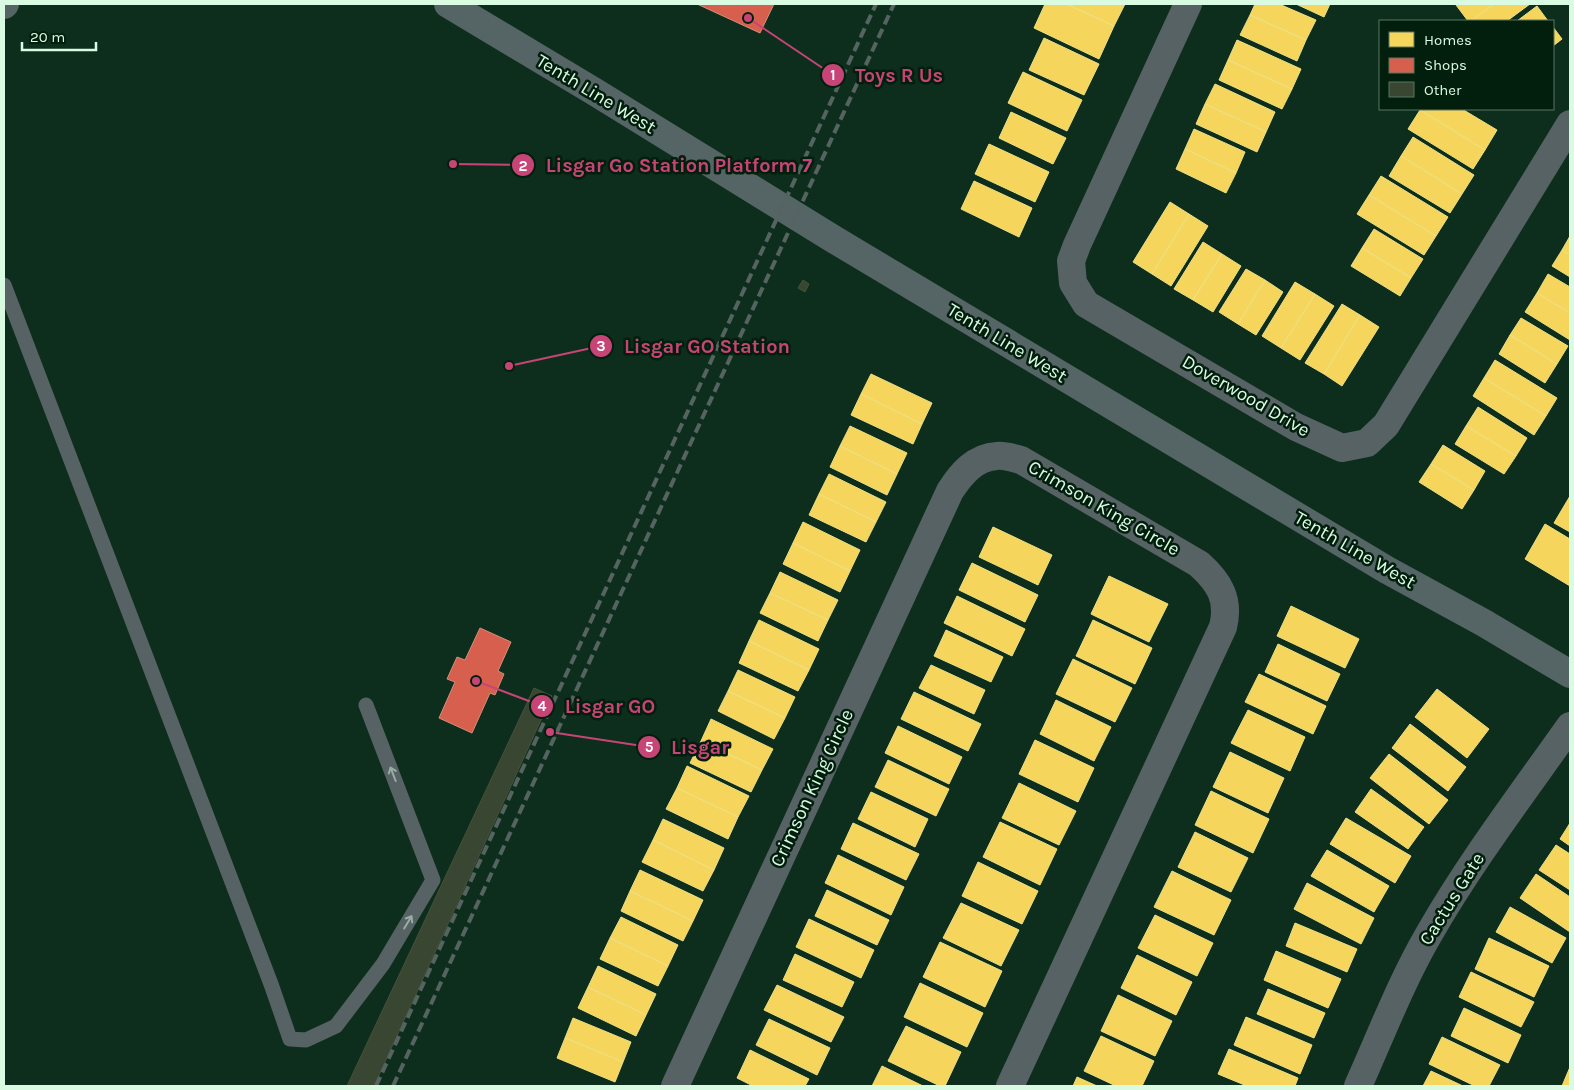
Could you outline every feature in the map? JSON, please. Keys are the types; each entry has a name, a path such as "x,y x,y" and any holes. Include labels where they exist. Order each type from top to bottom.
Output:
{"street":[{"name":"Tenth Line West","path":"448,4 835,240 1387,570 1484,623 1570,674"},
{"name":"Doverwood Drive","path":"1188,4 1077,245 1071,261 1073,283 1086,304 1296,427 1342,448 1367,443 1386,425 1570,124"},
{"name":"Crimson King Circle","path":"675,1086 950,491 960,476 978,461 997,456 1021,460 1199,564 1218,585 1224,598 1226,614 1223,627 1010,1086"},
{"name":"Cactus Gate","path":"1358,1086 1409,972 1428,935 1478,855 1570,726"}],"lane":[{"path":"4,285 290,1039 306,1040 336,1026 383,964 433,880 366,705"}],"building: Homes":[{"path":"1045,4 1067,4 1114,26 1099,59 1034,28"},
{"path":"1066,4 1125,4 1114,26"},
{"path":"1255,4 1279,4 1316,20 1306,40 1250,15"},
{"path":"1296,4 1330,4 1324,17"},
{"path":"1494,4 1472,20 1467,20 1456,5"},
{"path":"1494,4 1530,4 1508,20 1472,20"},
{"path":"1537,6 1547,20 1518,20"},
{"path":"1250,15 1306,40 1297,61 1240,35"},
{"path":"1554,28 1562,39 1554,45"},
{"path":"1044,38 1099,64 1084,95 1029,70"},
{"path":"1237,40 1301,69 1292,89 1228,60"},
{"path":"1228,60 1292,89 1282,109 1219,80"},
{"path":"1023,72 1082,100 1067,131 1008,103"},
{"path":"1215,84 1275,112 1266,132 1205,104"},
{"path":"1205,104 1266,132 1257,152 1196,124"},
{"path":"1420,110 1464,110 1497,130 1485,150"},
{"path":"1420,110 1485,150 1473,169 1408,129"},
{"path":"1011,112 1066,138 1053,164 999,138"},
{"path":"1194,129 1245,152 1236,173 1185,149"},
{"path":"1413,137 1474,175 1462,194 1401,156"},
{"path":"989,144 1049,172 1035,202 975,174"},
{"path":"1185,149 1236,173 1226,193 1176,169"},
{"path":"1401,156 1462,194 1450,213 1389,176"},
{"path":"1381,176 1448,217 1436,236 1369,195"},
{"path":"974,181 1032,208 1019,237 961,209"},
{"path":"1369,195 1436,236 1424,255 1357,214"},
{"path":"1170,202 1189,214 1152,274 1133,262"},
{"path":"1189,214 1208,226 1171,286 1152,274"},
{"path":"1374,229 1423,259 1411,278 1362,248"},
{"path":"1570,236 1570,255 1562,250"},
{"path":"1203,242 1222,254 1193,300 1174,289"},
{"path":"1362,248 1411,278 1400,296 1351,266"},
{"path":"1562,250 1570,255 1570,277 1552,266"},
{"path":"1222,254 1241,266 1213,312 1193,300"},
{"path":"1246,269 1265,280 1238,324 1219,312"},
{"path":"1548,274 1570,287 1570,313 1537,293"},
{"path":"1265,280 1283,292 1256,335 1238,324"},
{"path":"1295,282 1315,294 1281,348 1262,336"},
{"path":"1537,293 1570,313 1570,340 1525,312"},
{"path":"1315,294 1334,306 1300,360 1281,348"},
{"path":"1342,304 1360,315 1324,374 1305,363"},
{"path":"1360,315 1379,327 1342,386 1324,374"},
{"path":"1521,318 1568,346 1557,364 1510,335"},
{"path":"1510,335 1557,364 1545,383 1499,354"},
{"path":"1495,360 1557,398 1546,416 1484,378"},
{"path":"871,374 932,403 922,424 861,394"},
{"path":"1484,378 1546,416 1534,435 1473,396"},
{"path":"861,394 922,424 913,444 851,415"},
{"path":"1478,407 1527,438 1516,456 1466,426"},
{"path":"850,426 907,453 897,474 840,446"},
{"path":"1466,426 1516,456 1504,474 1455,444"},
{"path":"1443,445 1485,471 1474,490 1431,464"},
{"path":"840,446 897,474 887,495 830,467"},
{"path":"1431,464 1474,490 1462,509 1419,482"},
{"path":"829,474 886,502 876,522 819,494"},
{"path":"819,494 876,522 866,542 809,515"},
{"path":"1570,496 1570,532 1554,523"},
{"path":"803,522 860,550 850,571 793,543"},
{"path":"1545,524 1570,539 1570,586 1525,559"},
{"path":"993,527 1052,555 1038,585 979,557"},
{"path":"793,543 850,571 840,592 783,564"},
{"path":"972,563 1038,595 1025,622 959,590"},
{"path":"780,572 838,600 828,620 770,593"},
{"path":"1109,576 1168,604 1149,642 1091,614"},
{"path":"770,593 828,620 818,641 760,613"},
{"path":"957,596 1025,629 1012,656 944,623"},
{"path":"1291,606 1359,639 1345,668 1277,636"},
{"path":"759,620 819,649 809,670 749,641"},
{"path":"1093,620 1152,648 1135,684 1076,656"},
{"path":"946,630 1003,657 991,682 934,656"},
{"path":"749,641 809,670 798,691 739,663"},
{"path":"1278,644 1340,674 1327,701 1265,672"},
{"path":"1073,659 1132,688 1115,722 1056,694"},
{"path":"931,665 985,690 974,714 919,688"},
{"path":"738,670 795,697 785,718 728,691"},
{"path":"1259,674 1326,706 1313,734 1245,702"},
{"path":"1437,689 1489,729 1467,758 1415,717"},
{"path":"728,691 785,718 774,739 718,711"},
{"path":"914,692 981,724 968,751 901,719"},
{"path":"1056,700 1111,727 1094,761 1040,734"},
{"path":"1248,710 1305,737 1290,771 1231,743"},
{"path":"711,719 773,749 762,770 701,741"},
{"path":"1410,724 1466,767 1448,791 1392,748"},
{"path":"898,726 962,757 949,784 885,753"},
{"path":"1035,740 1094,768 1078,802 1019,774"},
{"path":"701,741 762,770 751,792 690,763"},
{"path":"1230,752 1284,778 1268,813 1213,787"},
{"path":"1389,754 1448,800 1429,824 1370,778"},
{"path":"888,760 949,789 936,816 875,787"},
{"path":"687,766 749,796 738,817 677,788"},
{"path":"1019,783 1076,811 1059,845 1002,818"},
{"path":"677,788 738,817 728,839 666,809"},
{"path":"1371,789 1424,827 1408,849 1355,812"},
{"path":"1211,791 1269,819 1253,853 1195,825"},
{"path":"871,792 928,819 915,847 858,819"},
{"path":"1346,818 1411,856 1395,883 1330,844"},
{"path":"663,819 724,848 714,870 653,840"},
{"path":"1000,822 1057,849 1040,885 983,857"},
{"path":"853,823 919,854 906,880 841,849"},
{"path":"1570,823 1570,846 1560,839"},
{"path":"1195,832 1248,858 1231,892 1178,867"},
{"path":"653,840 714,870 703,891 642,862"},
{"path":"1556,845 1570,854 1570,890 1539,870"},
{"path":"1327,850 1389,886 1374,912 1311,876"},
{"path":"838,855 904,887 891,915 825,883"},
{"path":"978,862 1038,891 1022,924 962,896"},
{"path":"640,870 703,900 693,921 630,891"},
{"path":"1172,871 1231,900 1214,935 1154,907"},
{"path":"1536,874 1570,897 1570,932 1520,898"},
{"path":"1307,883 1374,918 1361,944 1294,909"},
{"path":"827,890 889,920 877,945 815,916"},
{"path":"630,891 693,921 683,941 621,911"},
{"path":"961,903 1019,930 1001,966 943,938"},
{"path":"1510,907 1566,938 1552,963 1496,932"},
{"path":"1155,915 1213,943 1197,976 1138,948"},
{"path":"621,917 678,945 668,966 610,938"},
{"path":"809,919 874,950 861,978 796,947"},
{"path":"1295,923 1357,949 1347,972 1286,946"},
{"path":"610,938 668,966 658,986 600,959"},
{"path":"1489,938 1549,966 1534,997 1475,969"},
{"path":"940,942 1002,971 985,1007 923,977"},
{"path":"1276,951 1341,979 1328,1008 1264,980"},
{"path":"795,954 854,982 842,1007 783,980"},
{"path":"1137,955 1192,982 1176,1015 1121,988"},
{"path":"598,966 656,994 646,1015 588,987"},
{"path":"1471,972 1534,1002 1521,1027 1459,997"},
{"path":"920,983 983,1013 967,1047 904,1017"},
{"path":"777,985 844,1017 831,1042 764,1010"},
{"path":"588,987 646,1015 636,1036 578,1008"},
{"path":"1268,989 1325,1013 1314,1038 1257,1014"},
{"path":"1118,995 1172,1021 1155,1056 1101,1031"},
{"path":"1464,1008 1521,1035 1508,1063 1451,1036"},
{"path":"1246,1017 1312,1045 1300,1074 1234,1045"},
{"path":"573,1018 631,1042 623,1062 565,1038"},
{"path":"769,1019 830,1048 817,1075 756,1045"},
{"path":"906,1026 961,1052 945,1086 940,1086 888,1061"},
{"path":"1101,1036 1154,1061 1142,1086 1116,1086 1084,1071"},
{"path":"1442,1037 1500,1065 1489,1086 1475,1086 1429,1064"},
{"path":"565,1038 623,1062 615,1082 557,1058"},
{"path":"1229,1049 1298,1078 1295,1086 1247,1086 1218,1074"},
{"path":"750,1050 809,1079 805,1086 753,1086 737,1078"},
{"path":"882,1066 923,1086 872,1086"},
{"path":"1570,1067 1570,1086 1562,1086"},
{"path":"1431,1071 1463,1086 1423,1086"},
{"path":"1077,1077 1097,1086 1073,1086"}],"building: Shops":[{"path":"697,4 774,4 760,33"},
{"path":"480,628 511,642 498,671 504,674 495,695 490,693 472,733 439,718 455,682 447,679 457,657 465,660"}],"building: Other":[{"path":"803,280 809,284 805,292 798,288"},
{"path":"534,688 552,696 374,1086 347,1086"}],"railway":[{"path":"376,1086 876,4"},
{"path":"393,1086 894,4"}],"place":[{"name":"Toys R Us","path":"748,18"},
{"name":"Lisgar Go Station Platform 7","path":"453,164"},
{"name":"Lisgar GO Station","path":"509,366"},
{"name":"Lisgar GO","path":"476,681"},
{"name":"Lisgar","path":"550,732"}]}
